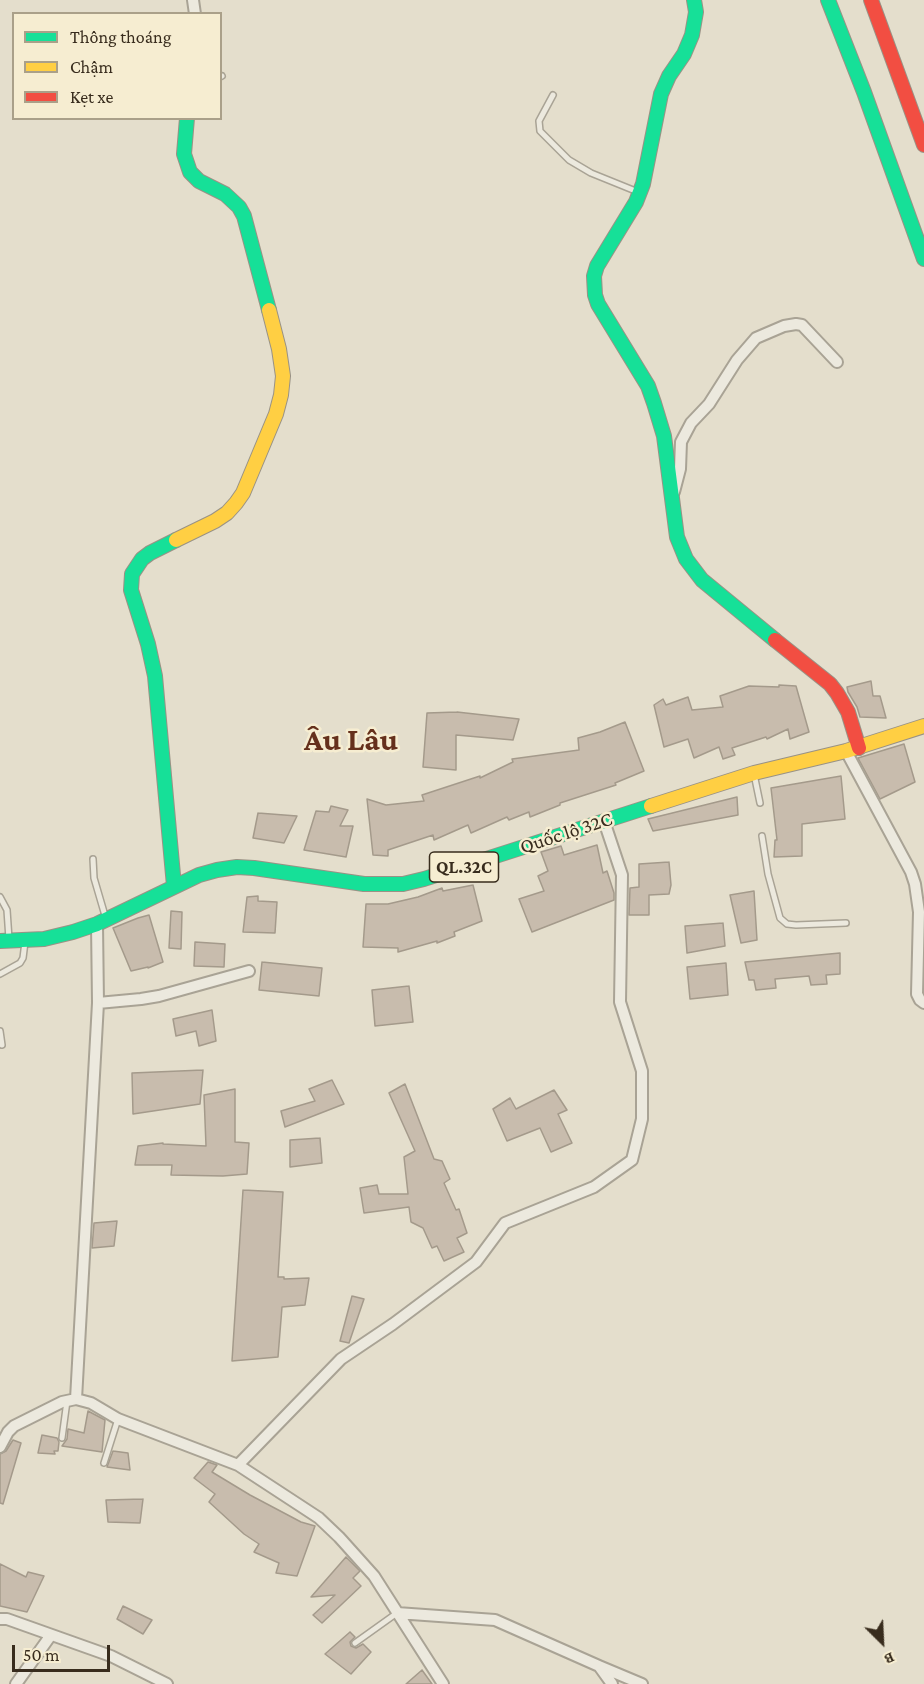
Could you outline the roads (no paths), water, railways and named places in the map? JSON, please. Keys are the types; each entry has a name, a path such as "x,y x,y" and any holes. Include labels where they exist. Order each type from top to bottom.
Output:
{"street":[{"path":"694,0 696,12 692,35 684,54 660,94 640,193 597,266 594,286 598,303 651,394 664,436 677,537 694,570 702,580 830,684 848,712 852,749 915,884 919,903 917,994 924,1003"},
{"path":"828,0 924,259"},
{"path":"871,0 924,145"},
{"path":"174,886 155,676 148,644 131,590 132,574 136,566 150,553 215,521 236,503 243,493 276,414 283,376 279,349 244,216 225,194 199,181 190,172 184,154 187,120"},
{"path":"672,499 680,469 681,442 737,360 756,338 784,326 802,325 837,362"},
{"name":"Quốc lộ 32C","path":"5,941 44,939 73,932 102,922 199,875 237,867 364,884 403,884 753,773 852,749 924,726"},
{"path":"237,1465 341,1359 393,1324 476,1262 505,1222 594,1187 632,1160 642,1119 642,1071 620,1002 622,875 604,821"},
{"path":"71,1400 102,922"},
{"path":"98,1003 159,996 249,971"},
{"path":"0,1447 4,1430 71,1400 90,1403 118,1419 237,1465 318,1518 332,1530 374,1576 443,1684"},
{"path":"397,1613 495,1620 642,1684"},
{"path":"0,1619 7,1619 111,1656 167,1684"},
{"path":"16,1684 51,1635"},
{"path":"599,1666 612,1684"}],"lane":[{"path":"553,95 539,122 540,131 569,160 591,173 640,193"},
{"path":"753,773 760,803"},
{"path":"762,836 768,874 780,918 787,924 796,925 846,923"},
{"path":"93,859 102,922"},
{"path":"0,897 6,910 5,941"},
{"path":"0,974 20,963 26,940"},
{"path":"0,1031 2,1045"},
{"path":"62,1438 71,1400"},
{"path":"104,1463 118,1419"},
{"path":"355,1643 397,1613"}],"district":[{"name":"Âu Lâu","path":"351,740"}]}
